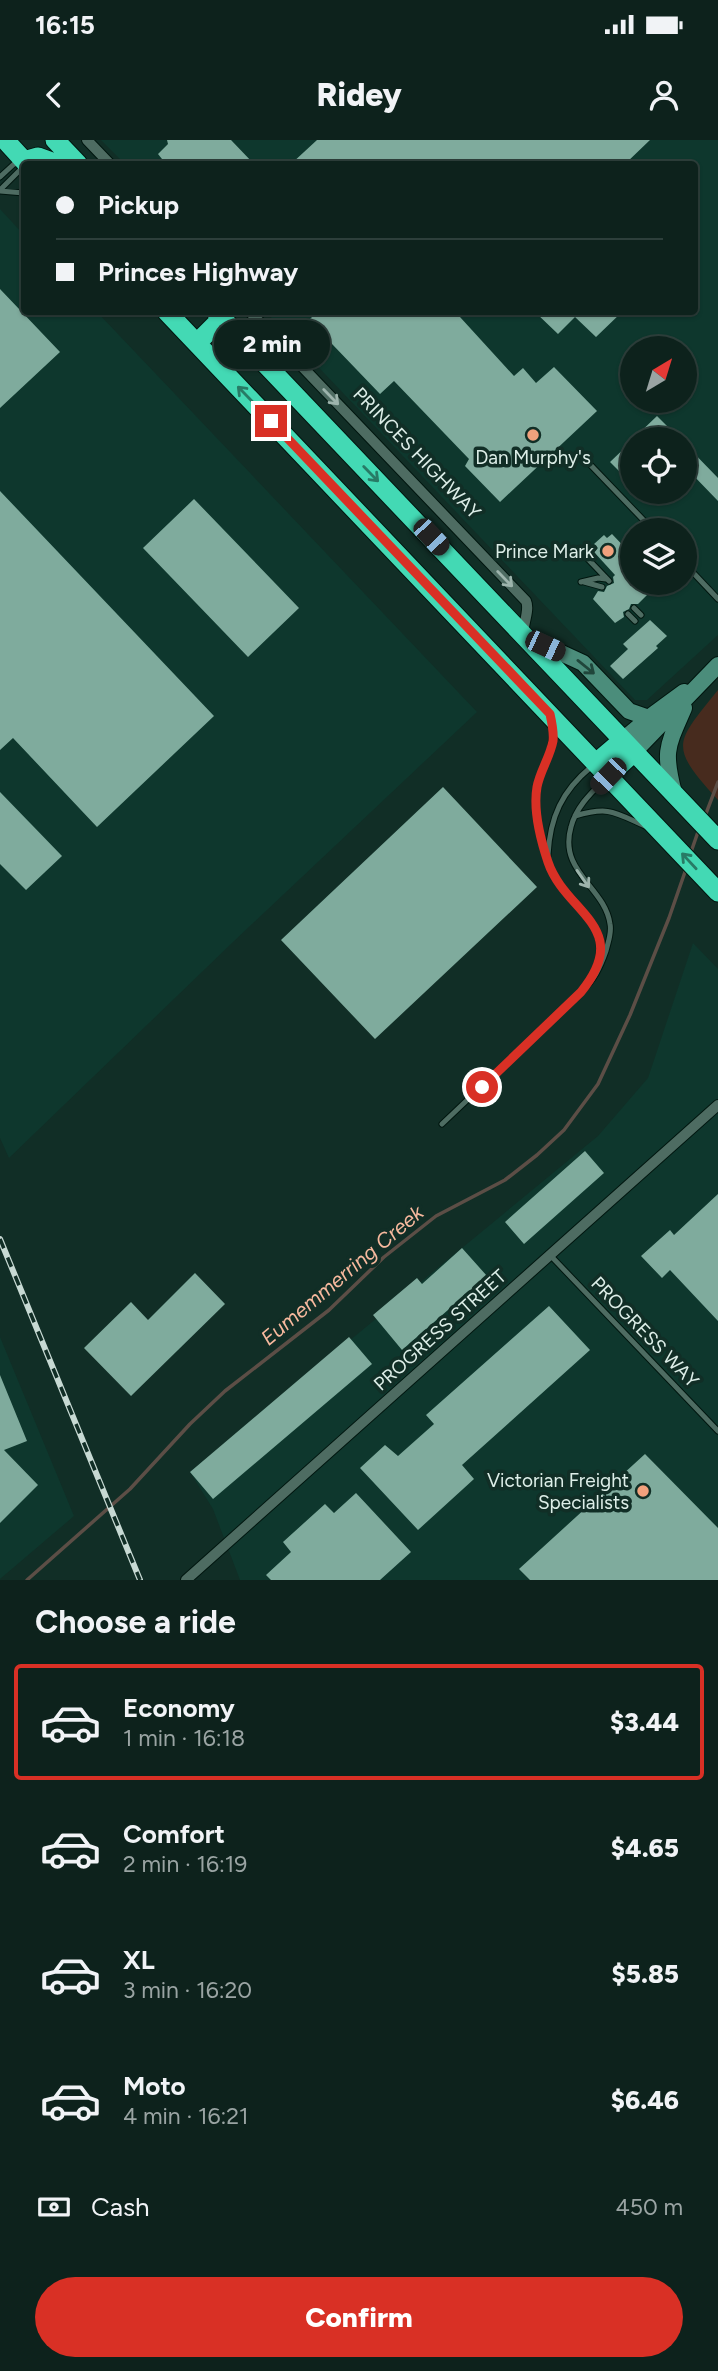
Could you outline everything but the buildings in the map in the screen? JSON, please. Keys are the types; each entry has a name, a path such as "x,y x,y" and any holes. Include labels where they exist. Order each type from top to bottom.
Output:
{"highway":[{"path":"5,140 24,161"},
{"path":"27,161 30,140"},
{"path":"55,140 75,161"},
{"path":"30,161 38,157 49,161"},
{"path":"170,315 713,887"},
{"path":"197,343 221,315"},
{"path":"223,315 718,841"},
{"path":"602,769 629,746"}],"main road":[{"path":"524,636 579,661 629,711 649,718"},
{"path":"629,746 718,665"},
{"path":"629,746 649,718 693,690"},
{"path":"680,800 668,769 667,749 693,690"}],"street":[{"path":"87,140 107,161"},
{"name":"PRINCES HIGHWAY","path":"253,315 527,603 524,636"},
{"name":"PROGRESS STREET","path":"186,1580 718,1105"}],"lane":[{"path":"0,177 14,164 21,163"},
{"path":"0,191 21,172"},
{"path":"0,191 21,193"},
{"path":"580,454 641,518"},
{"path":"586,557 609,581 598,578 581,582 602,587"},
{"path":"697,577 718,599"},
{"path":"634,608 641,615"},
{"path":"628,614 635,621"},
{"path":"550,714 553,740 536,796 548,861 556,878 589,916 598,934 600,948 592,977 581,992"},
{"path":"548,861 551,826 558,805 574,782 602,769"},
{"path":"442,1124 597,974 611,929 604,908 583,881 570,856 569,834 575,816 602,769"},
{"path":"575,816 608,810 667,838"},
{"name":"PROGRESS WAY","path":"550,1255 718,1431"}],"shaded area":[{"path":"101,140 718,140 718,635 647,700 635,700 269,315 698,315 698,161 122,161"},
{"path":"0,209 21,232 21,315 100,315 477,712 9,1158 0,1138"},
{"path":"718,690 718,800 691,767 683,745 693,722"},
{"path":"693,943 718,969 718,1580 240,1580 213,1509 190,1472 598,1136 648,1078"},
{"path":"0,1337 74,1516 0,1579"}],"waterway":[{"name":"Eumemmerring Creek","path":"705,816 718,782"},
{"name":"Eumemmerring Creek","path":"691,852 699,829"},
{"name":"Eumemmerring Creek","path":"27,1580 130,1489 190,1424 225,1391 329,1310 384,1257 436,1216 505,1180 564,1130 598,1084 630,1015 686,869"}],"railway":[{"path":"0,1239 140,1580"}],"place":[{"name":"Dan Murphy's","path":"533,435"},
{"name":"Prince Mark","path":"608,551"},
{"name":"Victorian Freight Specialists","path":"643,1491"}],"route":[{"path":"271,421 550,714 553,740 536,796 541,831 548,861 556,878 593,922 599,941 599,957 589,983 581,992 482,1087"}]}
